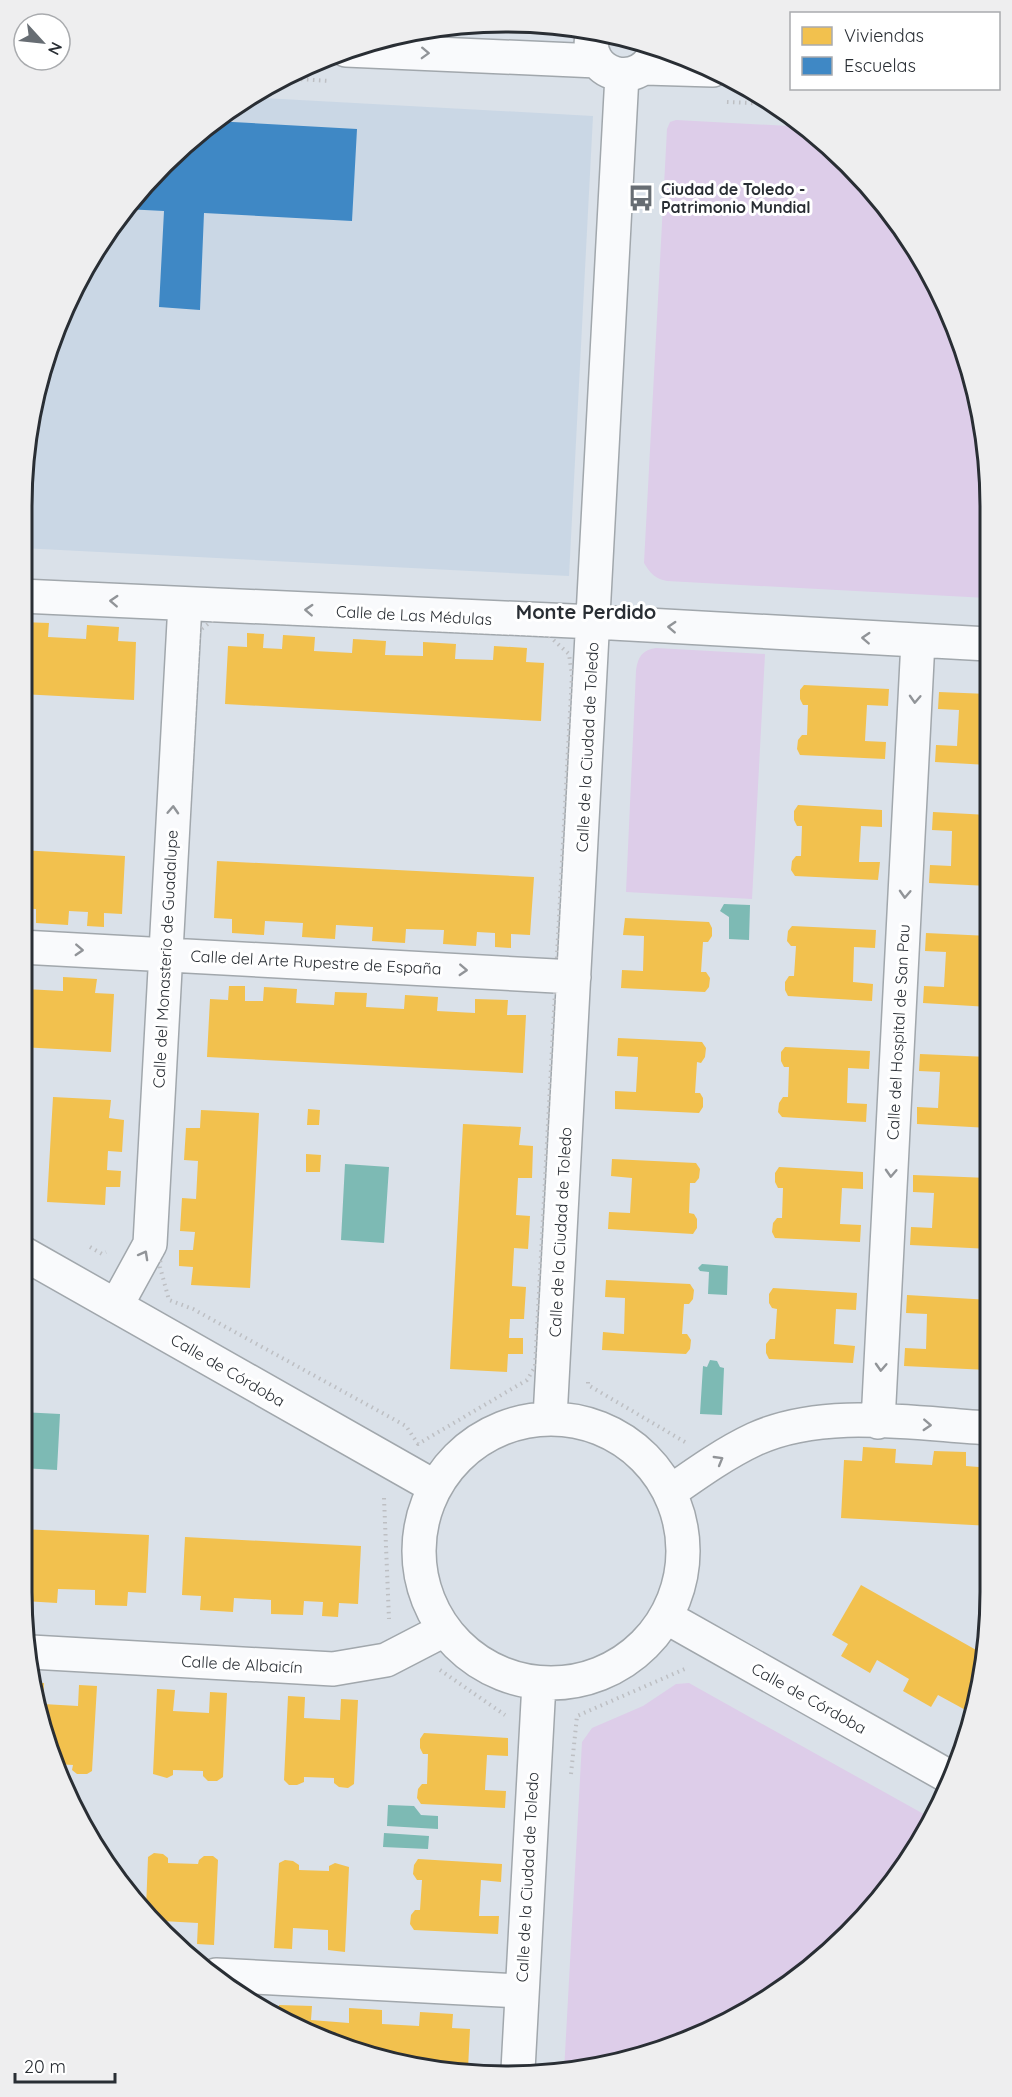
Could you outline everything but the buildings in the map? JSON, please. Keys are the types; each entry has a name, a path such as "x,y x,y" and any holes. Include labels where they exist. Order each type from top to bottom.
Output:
{"street":[{"name":"Calle de la Ciudad de Toledo","path":"550,1418 594,622 630,63 590,40"},
{"path":"372,51 630,63 688,68"},
{"name":"Calle de Las Médulas","path":"32,597 594,622 980,644"},
{"name":"Calle del Monasterio de Guadalupe","path":"116,1306 150,1244 185,604"},
{"name":"Calle del Hospital de San Pau","path":"878,1422 918,641"},
{"name":"Calle del Arte Rupestre de España","path":"32,948 574,977"},
{"name":"Calle de Córdoba","path":"32,1258 435,1487"},
{"path":"550,1418 585,1422 626,1441 651,1463 670,1492 682,1527 682,1574 666,1617 638,1651 612,1670 579,1681 539,1683 504,1675 470,1657 444,1630 426,1596 419,1563 421,1525 435,1487 456,1459 478,1441 517,1423 550,1418"},
{"path":"670,1492 756,1439 798,1425 841,1420 980,1427"},
{"name":"Calle de Córdoba","path":"666,1617 944,1774"},
{"name":"Calle de Albaicín","path":"36,1652 333,1669 386,1660 444,1630"},
{"name":"Calle de la Ciudad de Toledo","path":"518,2065 539,1683"},
{"path":"228,1976 521,1991"}],"path":[{"path":"418,1444 527,1380"},
{"path":"588,1385 694,1447"},
{"path":"384,1497 390,1619"},
{"path":"577,1716 691,1666"},
{"path":"429,1670 439,1669 505,1715"}],"shaded area":[{"path":"264,98 593,116 569,576 32,549 33,475 36,444 41,413 57,353 80,296 111,242 170,170 217,130"},
{"path":"676,120 790,126 842,170 901,242 932,296 944,324 955,353 971,413 979,475 980,598 667,581 656,577 646,567 644,563 667,129 670,122"},
{"path":"656,648 765,654 752,899 626,892 636,671 642,655 647,650"},
{"path":"724,904 750,905 749,940 729,939 729,917 720,911"},
{"path":"345,1164 389,1167 384,1243 341,1240"},
{"path":"702,1264 728,1266 727,1295 708,1294 709,1272 700,1271 698,1268"},
{"path":"710,1360 717,1361 720,1367 724,1368 722,1415 700,1414 703,1366 707,1367"},
{"path":"32,1413 60,1414 57,1470 32,1469"},
{"path":"689,1683 925,1814 901,1855 863,1904 819,1948 770,1986 716,2017 659,2040 599,2056 565,2061 582,1742 592,1728 643,1706 676,1684"},
{"path":"388,1805 414,1806 421,1815 438,1816 438,1829 387,1826"},
{"path":"384,1833 429,1836 428,1849 383,1847"}],"place":[{"name":"Ciudad de Toledo - Patrimonio Mundial","path":"641,198"}],"district":[{"name":"Monte Perdido","path":"586,612"}]}
